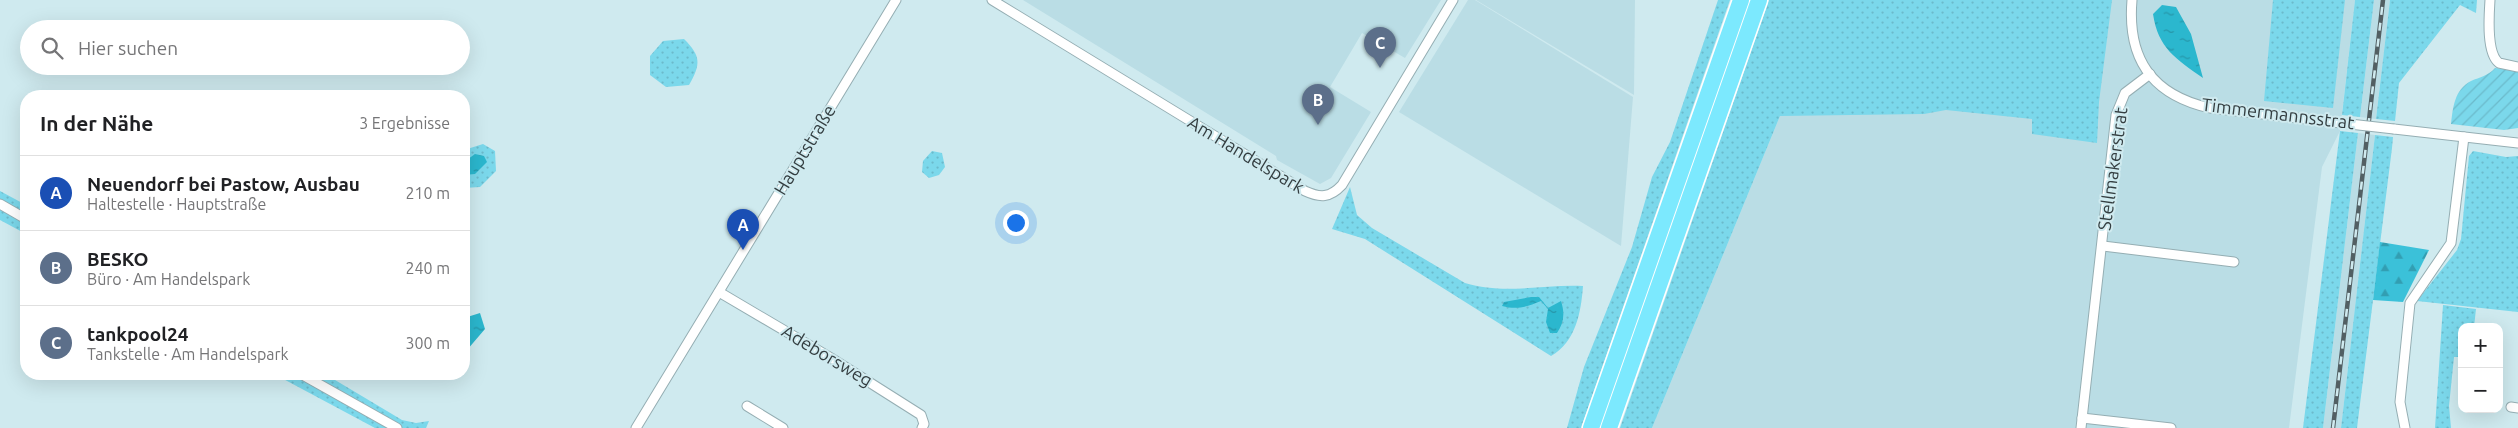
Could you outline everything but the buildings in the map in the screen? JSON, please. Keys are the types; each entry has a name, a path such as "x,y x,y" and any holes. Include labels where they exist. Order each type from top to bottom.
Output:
{"highway":[{"path":"1591,428 1741,0"},
{"path":"1609,428 1759,0"}],"street":[{"name":"Hauptstraße","path":"636,428 896,0"},
{"name":"Am Handelspark","path":"992,0 1305,191 1323,197 1330,195 1342,185 1453,0"},
{"name":"Timmermannsstrat","path":"2132,0 2132,39 2140,59 2150,74 2173,95 2194,104 2341,123 2518,142"},
{"path":"2490,0 2489,24 2493,55 2499,64 2518,67"},
{"name":"Stellmakerstrat","path":"2081,428 2103,246 2116,115 2126,94 2150,74"},
{"path":"2405,428 2400,402 2410,303 2451,243 2464,137"},
{"path":"0,204 20,215"},
{"name":"Stellmakerstrat","path":"2103,246 2234,262"},
{"name":"Adeborsweg","path":"719,292 832,358 921,414 926,426"},
{"path":"312,380 398,428"},
{"path":"747,406 783,428"},
{"path":"2082,418 2171,428"}],"shaded area":[{"path":"1023,0 1441,0 1405,58 1362,33 1330,87 1371,112 1331,178 1320,184 1277,160 1276,156"},
{"path":"1468,0 1475,0 1633,97 1621,246 1399,112"},
{"path":"1476,0 1635,0 1634,95"},
{"path":"1718,0 1730,0 1581,428 1567,428 1584,367 1632,247 1652,177 1670,142"},
{"path":"1769,0 2112,0 2099,102 2097,143 2032,134 2032,119 1946,110 1924,114 1780,116 1652,428 1620,428"},
{"path":"1797,0 2355,0 2340,131 2322,167 2289,428 1652,428 1780,116 1775,66"},
{"path":"2273,0 2345,0 2333,108 2264,101"},
{"path":"2355,0 2374,0 2360,117 2342,115"},
{"path":"2374,0 2390,0 2376,119 2360,117"},
{"path":"2390,0 2477,0 2476,13 2460,5 2399,83 2395,121 2376,119"},
{"path":"684,39 696,55 696,71 689,85 666,87 650,75 650,56 663,41"},
{"path":"2495,68 2518,70 2518,128 2504,130 2451,124 2455,100 2461,89 2471,81 2487,75"},
{"path":"2340,131 2358,133 2323,428 2303,428"},
{"path":"2358,133 2375,135 2341,428 2323,428"},
{"path":"2375,135 2393,137 2392,148 2357,428 2341,428"},
{"path":"483,144 495,151 496,171 480,187 470,188 470,148"},
{"path":"932,151 942,153 945,167 939,175 929,178 922,172 923,161"},
{"path":"2473,151 2506,157 2518,156 2518,312 2417,301 2457,250 2461,239 2469,156"},
{"path":"1350,187 1357,215 1372,228 1465,283 1509,289 1583,286 1579,316 1572,335 1551,356 1365,239 1332,229"},
{"path":"0,191 20,202 20,231 0,220"},
{"path":"2443,305 2476,309 2474,323 2458,323 2458,357 2454,357 2449,406 2451,428 2435,428"},
{"path":"285,380 335,380 402,420 416,423 429,421 426,428 375,428"}],"green space":[{"path":"2380,242 2429,250 2403,302 2373,300"}],"water":[{"path":"2162,5 2176,7 2191,34 2203,78 2184,65 2170,52 2159,36 2153,14"},
{"path":"475,154 484,156 487,162 475,174 470,174 470,158"},
{"path":"1539,297 1548,308 1561,301 1563,318 1557,333 1550,333 1546,322 1548,309 1541,301 1522,307 1502,306 1504,302"},
{"path":"480,313 485,329 470,346 470,316"}],"railway":[{"path":"2333,428 2383,0"}],"place":[{"name":"tankpool24","path":"1380,68"},
{"name":"BESKO","path":"1318,125"},
{"name":"Neuendorf bei Pastow, Ausbau","path":"743,250"}]}
